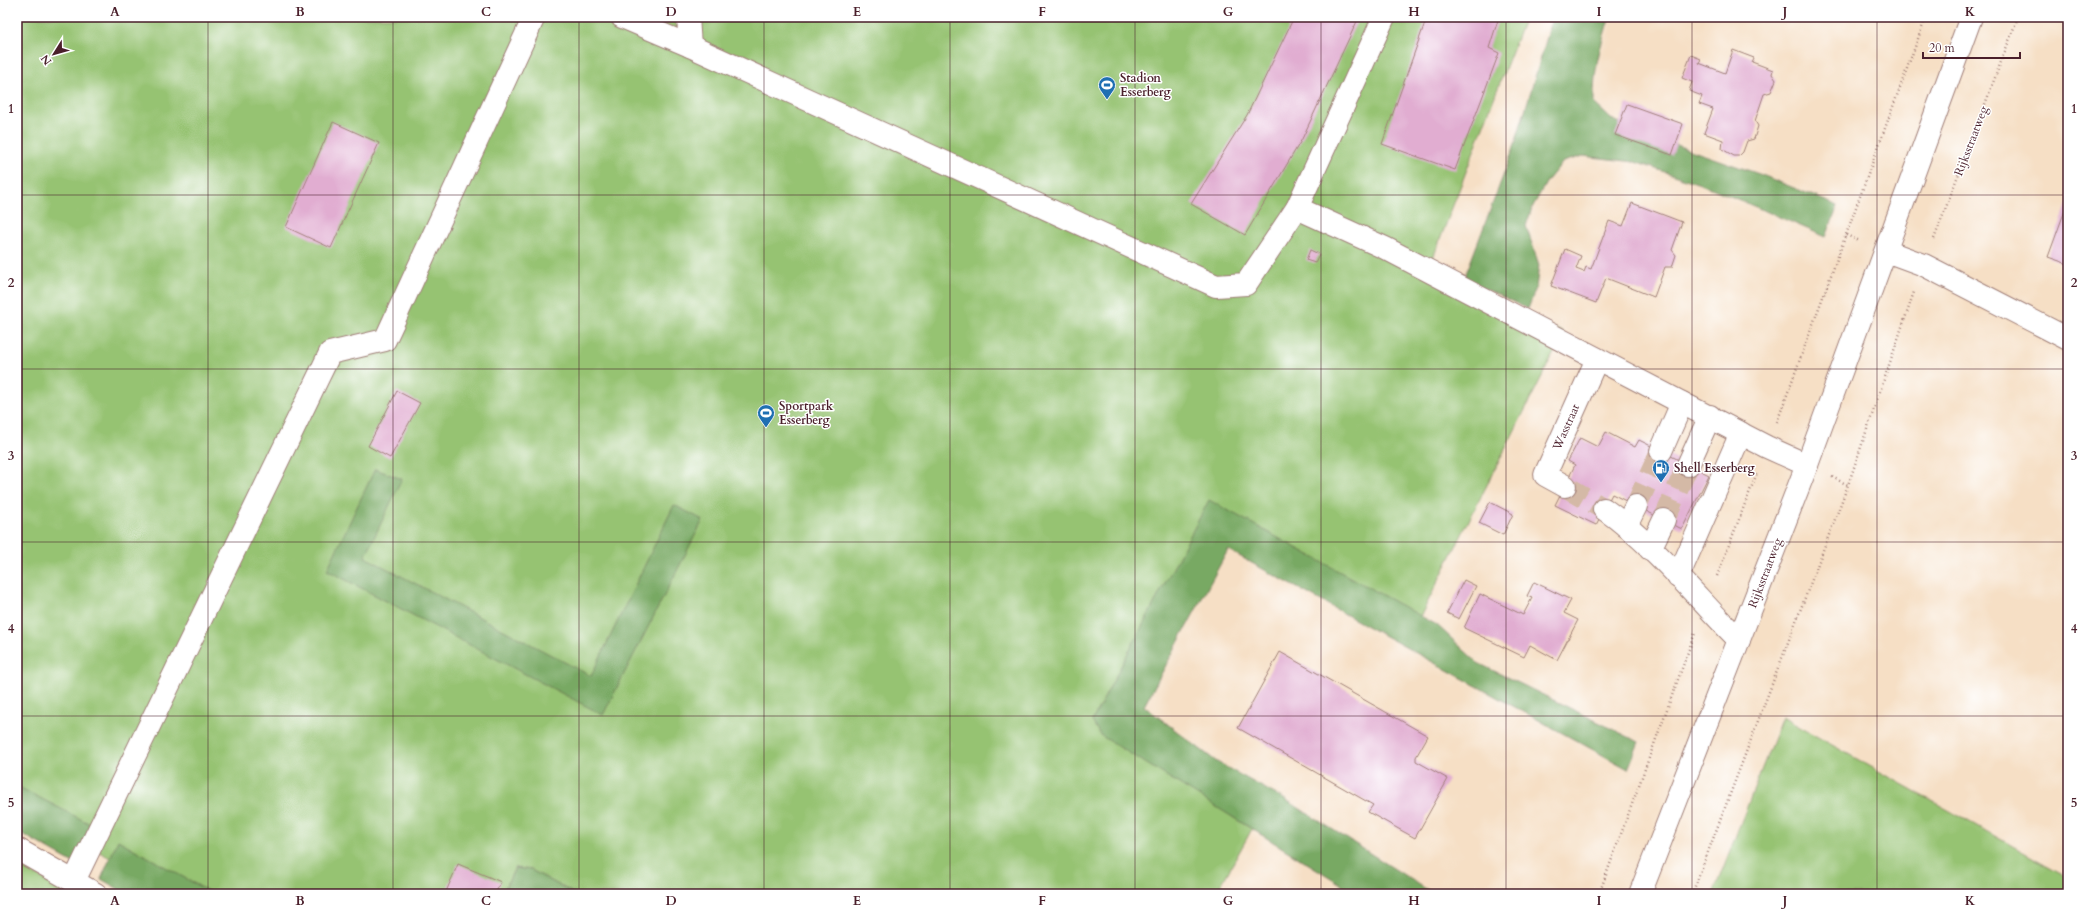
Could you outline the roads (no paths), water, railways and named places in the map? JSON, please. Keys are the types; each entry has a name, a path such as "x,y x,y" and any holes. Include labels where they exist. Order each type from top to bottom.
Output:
{"main road":[{"path":"74,881 330,353 385,340 534,17"},
{"path":"622,17 690,46 1216,286 1246,284 1297,208 1384,17"},
{"path":"688,17 690,46"},
{"name":"Rijksstraatweg","path":"1640,894 1807,465 1971,17"},
{"path":"1297,208 1385,248 1682,403 1807,465"},
{"path":"1886,251 1924,265 2068,340"},
{"name":"Wasstraat","path":"1565,486 1545,475 1597,359"},
{"path":"1661,451 1682,403"},
{"path":"1688,465 1710,416"},
{"path":"1678,577 1741,433"},
{"path":"1636,506 1616,518 1650,549 1739,640"},
{"path":"1650,549 1664,520"},
{"path":"17,849 96,894"}],"tunnel":[{"path":"1636,506 1661,451"},
{"path":"1664,520 1688,465"},
{"path":"1565,486 1604,509"}],"place":[{"name":"Stadion Esserberg","path":"1107,100"},
{"name":"Sportpark Esserberg","path":"766,428"},
{"name":"Shell Esserberg","path":"1661,483"}]}
